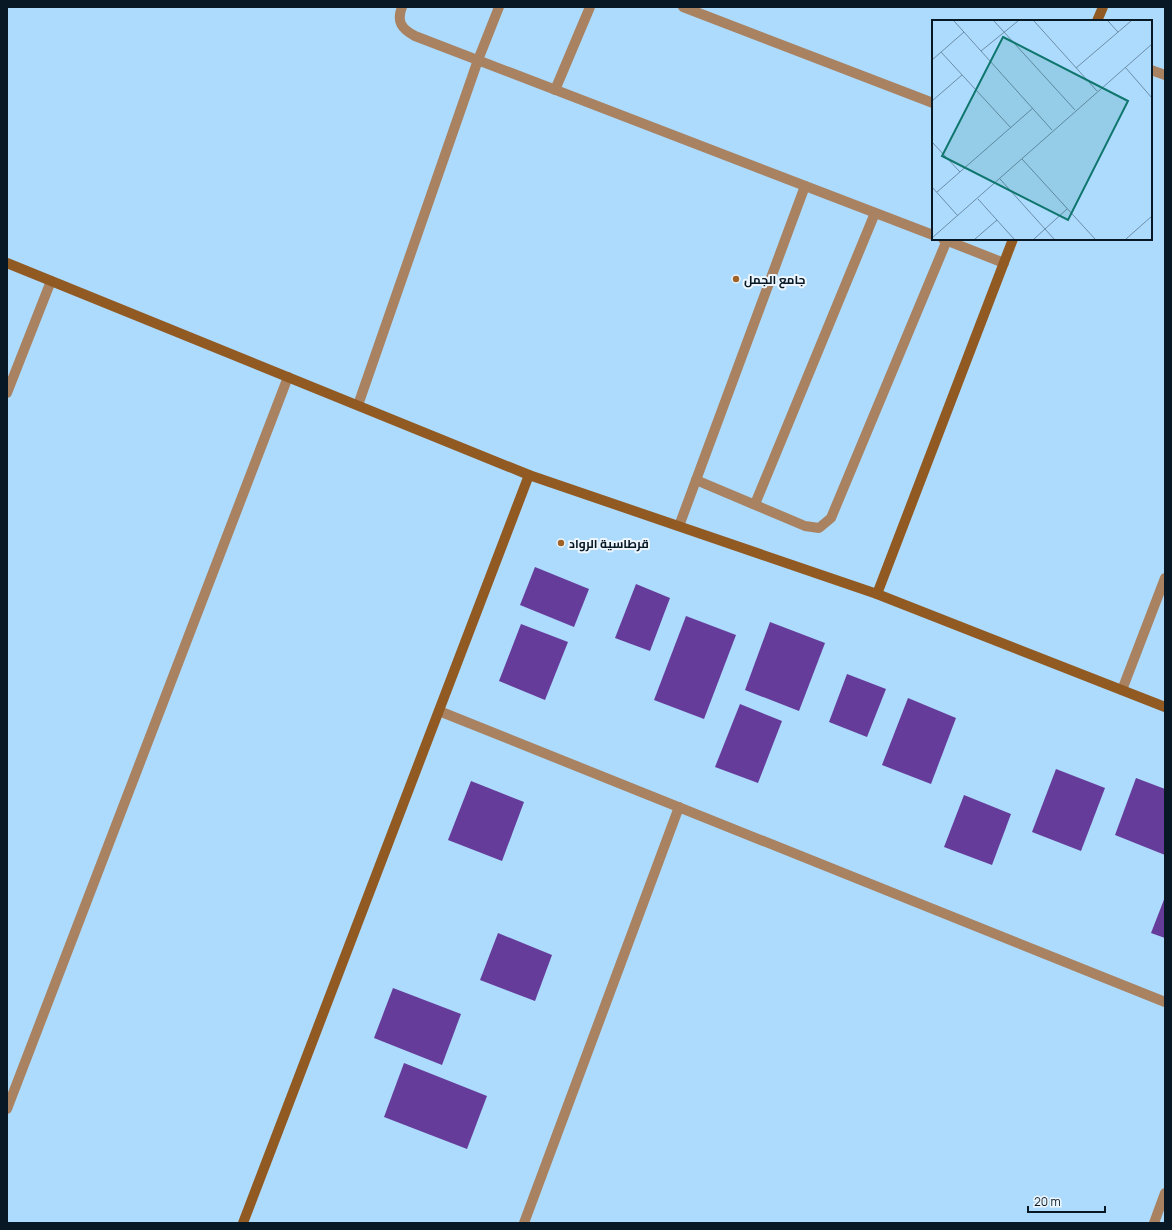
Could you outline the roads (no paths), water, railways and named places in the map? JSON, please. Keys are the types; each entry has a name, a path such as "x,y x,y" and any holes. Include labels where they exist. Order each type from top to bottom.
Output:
{"street":[{"path":"402,7 399,14 399,23 404,30 415,36 932,235"},
{"path":"358,405 478,60 498,7"},
{"path":"555,90 590,7"},
{"path":"683,7 932,103"},
{"path":"1097,20 1102,7"},
{"path":"1152,70 1165,75"},
{"path":"679,526 805,186"},
{"path":"755,504 875,213"},
{"path":"696,480 805,526 819,528 831,518 945,240 1004,263"},
{"path":"877,594 1013,240"},
{"path":"7,263 529,475 877,594 1165,707"},
{"path":"7,393 51,281"},
{"path":"7,1108 288,376"},
{"path":"243,1223 529,475"},
{"path":"1122,690 1165,578"},
{"path":"439,711 1165,1002"},
{"path":"524,1223 678,807"},
{"path":"1154,1223 1165,1193"}],"place":[{"name":"جامع الجمل","path":"736,279"},
{"name":"قرطاسية الرواد","path":"561,543"}]}
